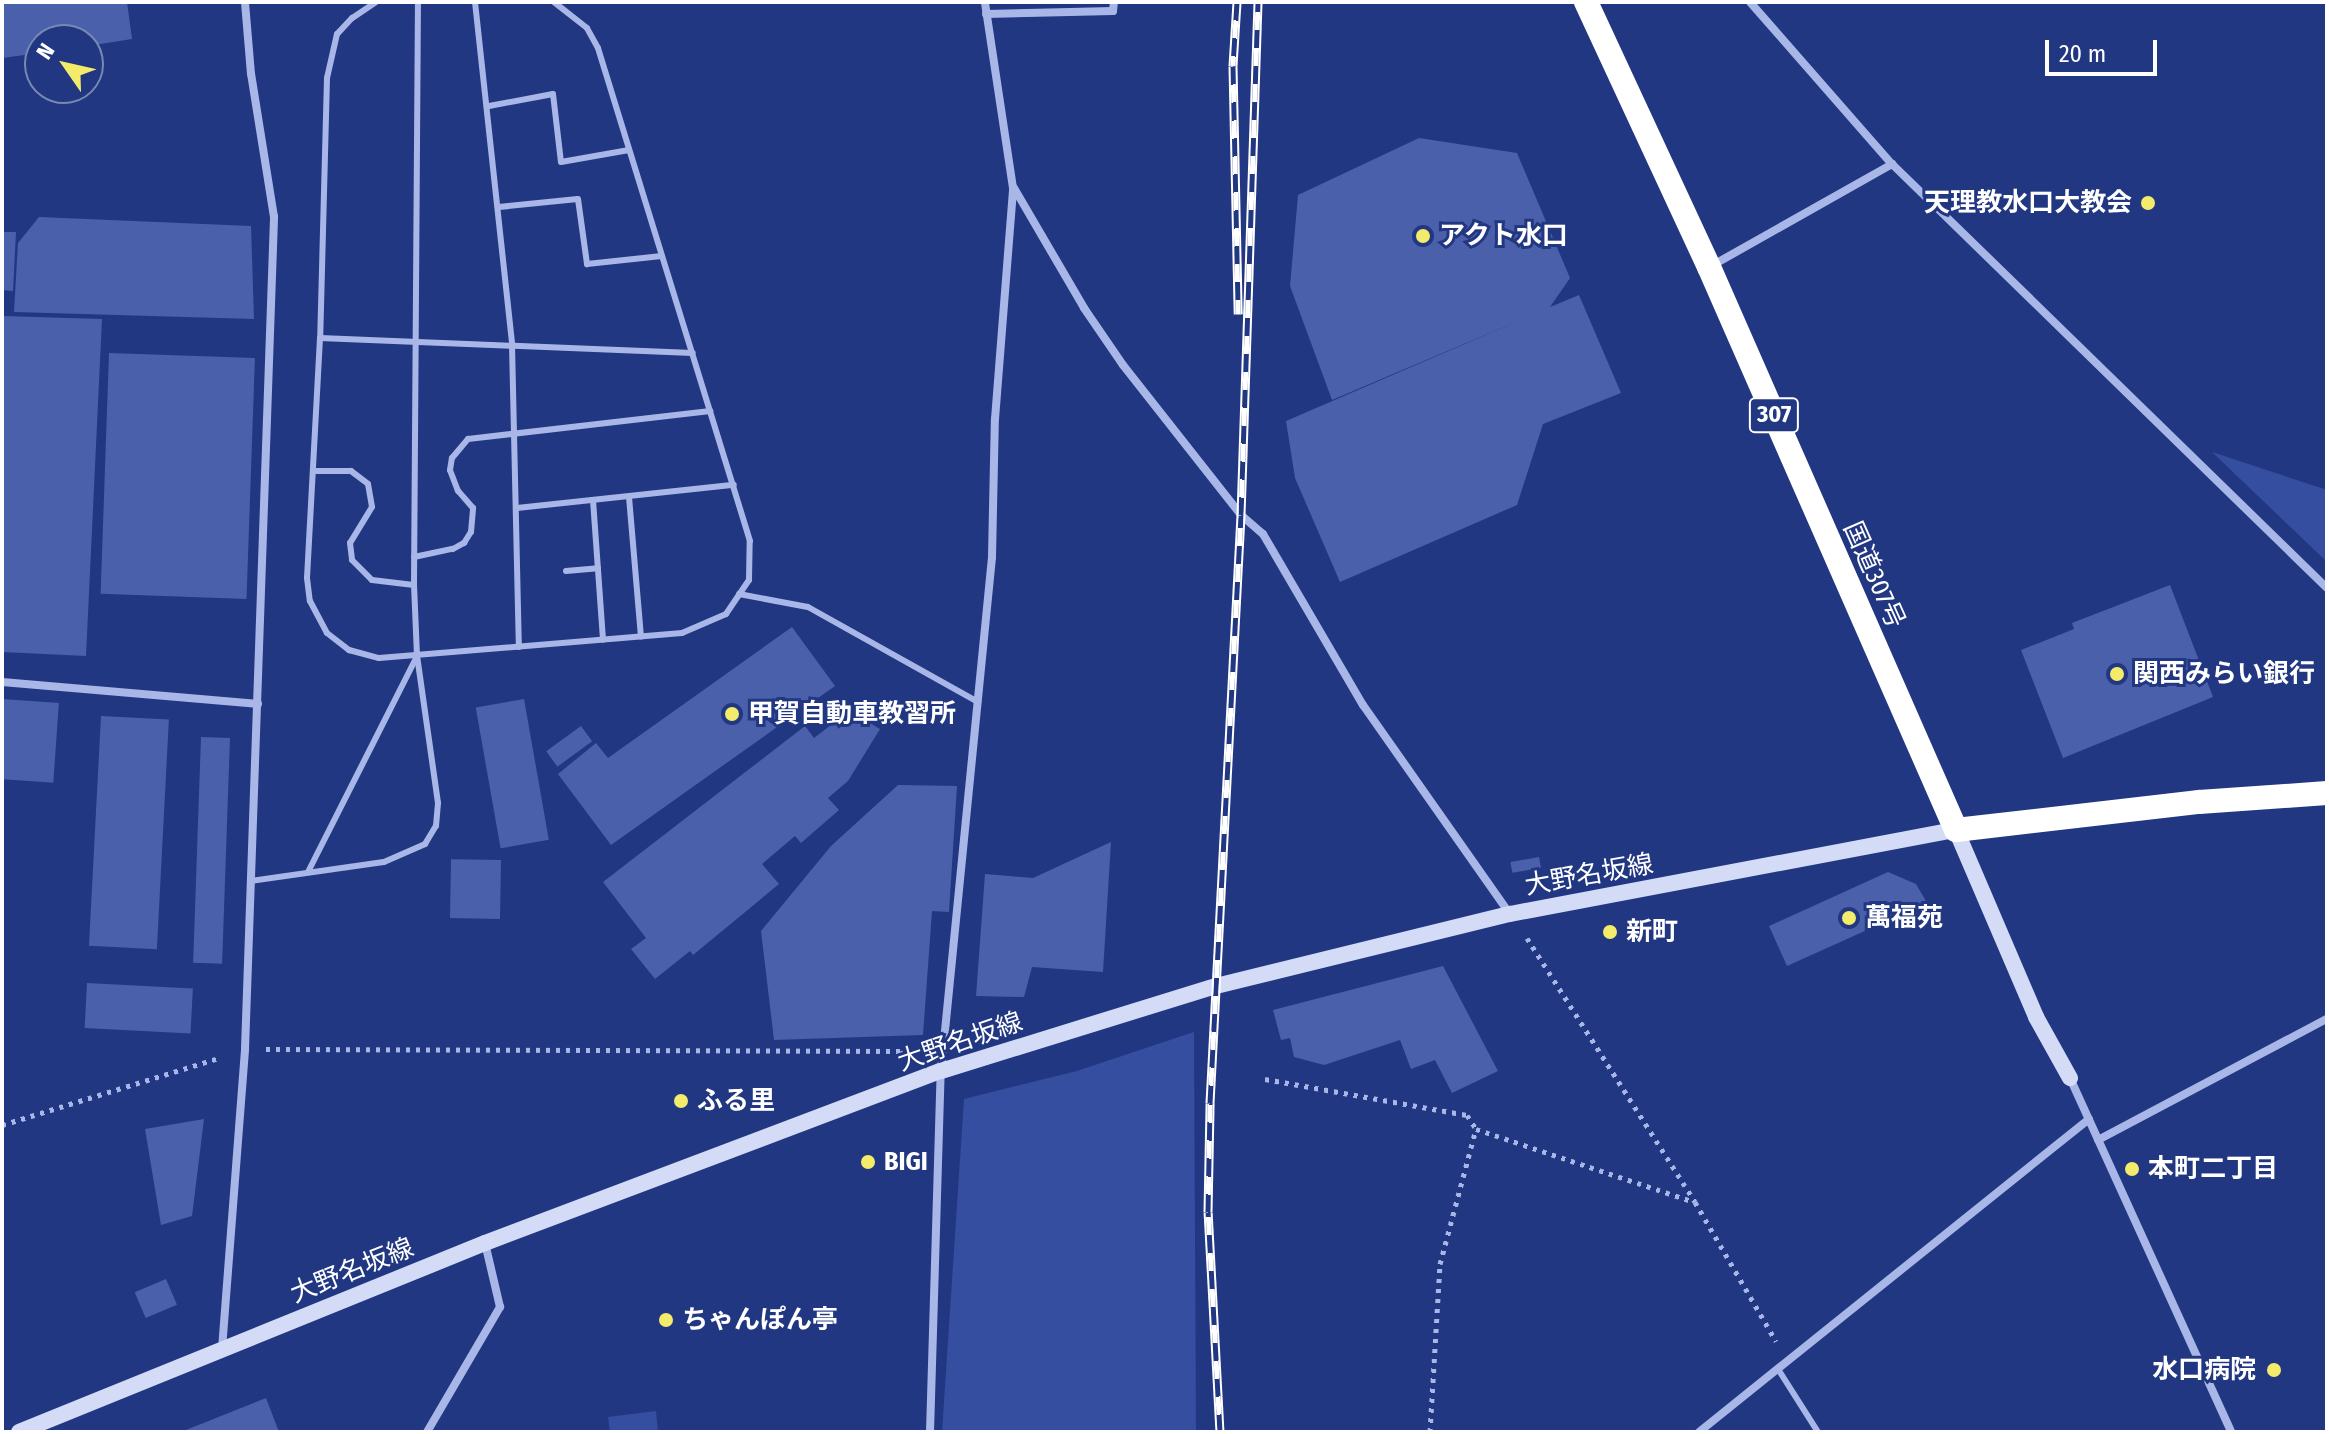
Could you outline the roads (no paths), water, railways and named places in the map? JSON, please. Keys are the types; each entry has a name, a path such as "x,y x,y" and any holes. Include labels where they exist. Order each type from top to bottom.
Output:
{"highway":[{"name":"国道307号","path":"1586,2 1709,267 1956,830"},
{"path":"1956,830 2199,802 2327,793"}],"main road":[{"name":"大野名坂線","path":"19,1432 55,1425 222,1349 485,1243 941,1071 1216,986 1510,914 1956,830"},
{"path":"1956,830 2036,1017 2070,1078"}],"street":[{"path":"222,1349 245,1049 274,217 251,74 245,2"},
{"path":"930,1432 941,1071 992,557 995,419 1013,188 985,2"},
{"path":"986,14 1113,11 1114,2"},
{"path":"1750,2 1892,164 2327,588"},
{"path":"1709,267 1892,164"},
{"path":"1013,188 1084,308 1123,365 1241,515 1263,534 1363,705 1510,914"},
{"path":"2,682 258,704"},
{"path":"2098,1140 2327,1019"},
{"path":"2070,1078 2231,1432"},
{"path":"1699,1432 2089,1119"},
{"path":"427,1432 500,1307 485,1243"}],"lane":[{"path":"376,2 352,18 337,34 331,55 307,578 316,616 327,633 349,650 379,658 682,633 726,614 749,580 750,541 598,48 587,28 554,2"},
{"path":"250,881 384,862 407,855 425,844 436,826 438,803 417,656 414,585 418,2"},
{"path":"475,2 489,106 512,345 519,647"},
{"path":"489,106 553,94 561,162 629,150"},
{"path":"499,207 578,199 587,264 662,256"},
{"path":"320,338 693,353"},
{"path":"414,557 453,549 464,543 471,532 473,508 458,491 450,470 459,447 478,435 710,411"},
{"path":"313,471 351,471 368,484 372,507 350,543 352,560 372,580 414,585"},
{"path":"517,508 734,485"},
{"path":"629,497 641,636"},
{"path":"593,500 603,640"},
{"path":"566,571 598,568"},
{"path":"739,594 808,607 978,702"},
{"path":"308,872 417,656"},
{"path":"1778,1369 1818,1432"}],"railway":[{"path":"1237,2 1233,66 1238,314"},
{"path":"1220,1432 1208,1212 1210,1103 1241,515 1258,2"}],"place":[{"name":"天理教水口大教会","path":"2148,203"},
{"name":"アクト水口","path":"1423,236"},
{"name":"関西みらい銀行","path":"2117,674"},
{"name":"甲賀自動車教習所","path":"732,714"},
{"name":"萬福苑","path":"1849,918"},
{"name":"新町","path":"1610,932"},
{"name":"ふる里","path":"681,1101"},
{"name":"BIGI","path":"868,1162"},
{"name":"本町二丁目","path":"2132,1169"},
{"name":"ちゃんぽん亭","path":"666,1320"},
{"name":"水口病院","path":"2274,1370"}]}
